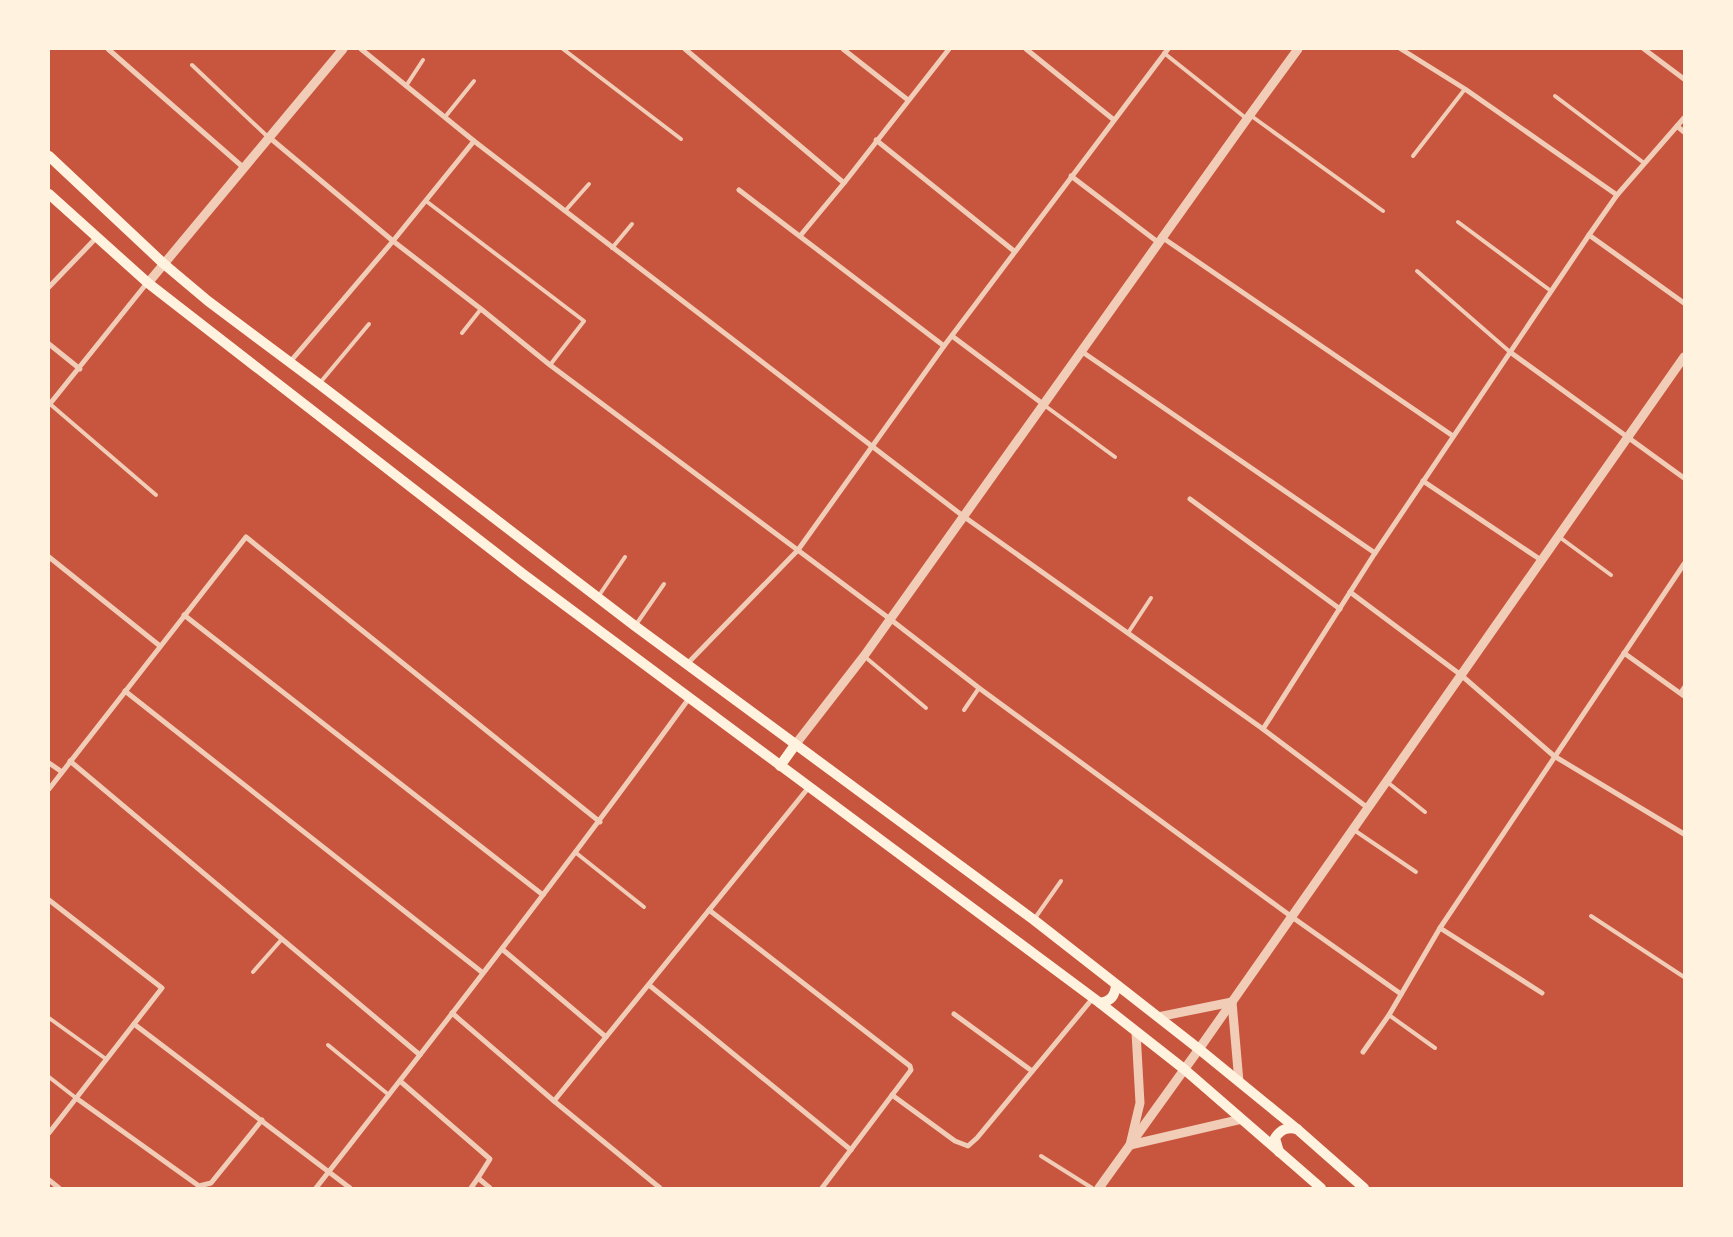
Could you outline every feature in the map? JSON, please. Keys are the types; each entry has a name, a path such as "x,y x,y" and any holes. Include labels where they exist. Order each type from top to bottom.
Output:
{"main road":[{"path":"49,156 164,264 208,301 635,626 1034,920 1199,1049 1297,1129 1364,1188"},
{"path":"49,194 148,283 515,568 1096,1001 1184,1069 1321,1188"},
{"path":"780,766 795,745"},
{"path":"1096,1001 1107,1002 1112,998 1116,992 1116,985"},
{"path":"1279,1152 1276,1138 1279,1133 1283,1129 1297,1129"}],"street":[{"path":"108,49 244,168"},
{"path":"49,405 343,49"},
{"path":"361,49 474,141 963,516 1263,729 1368,808"},
{"path":"685,49 844,183"},
{"path":"843,49 908,100"},
{"path":"800,236 949,49"},
{"path":"1026,49 1114,120"},
{"path":"795,745 864,656 1298,49"},
{"path":"1401,49 1465,89 1617,195"},
{"path":"1644,49 1684,79"},
{"path":"687,664 798,550 871,446 1014,251 1166,51"},
{"path":"1263,729 1375,553 1589,235 1617,195 1684,118"},
{"path":"1676,126 1684,132"},
{"path":"270,138 393,241 550,365 890,619 979,688 1292,917 1401,994"},
{"path":"876,140 1014,251"},
{"path":"290,362 393,241 474,141"},
{"path":"1070,176 1161,240 1453,436"},
{"path":"739,190 944,346"},
{"path":"1589,235 1684,303"},
{"path":"49,286 97,237"},
{"path":"952,336 1043,404"},
{"path":"49,344 80,369"},
{"path":"1081,351 1375,553"},
{"path":"1510,352 1684,478"},
{"path":"1099,1188 1292,917 1684,357"},
{"path":"1424,481 1541,560"},
{"path":"1190,499 1340,609"},
{"path":"49,789 246,537 600,822"},
{"path":"49,556 160,646"},
{"path":"1363,1052 1389,1015 1440,928 1684,564"},
{"path":"1350,592 1461,675 1554,756 1684,834"},
{"path":"184,615 543,895"},
{"path":"1624,654 1682,694"},
{"path":"125,691 483,974"},
{"path":"316,1188 600,822 690,697"},
{"path":"70,762 420,1055"},
{"path":"49,763 62,772"},
{"path":"554,1101 809,788"},
{"path":"49,900 162,988 49,1133"},
{"path":"709,910 910,1066 911,1070 822,1188"},
{"path":"1440,928 1542,993"},
{"path":"502,949 606,1038"},
{"path":"649,985 851,1150"},
{"path":"892,1095 955,1141 968,1146 977,1138 1032,1071 1096,1001"},
{"path":"1158,1017 1232,1002"},
{"path":"1232,1002 1239,1082"},
{"path":"452,1013 554,1101 660,1188"},
{"path":"954,1014 1032,1071"},
{"path":"134,1024 350,1188"},
{"path":"1130,1145 1140,1102 1136,1032"},
{"path":"400,1080 490,1159 470,1188"},
{"path":"76,1098 199,1186 211,1184 262,1120"},
{"path":"1130,1145 1242,1119"},
{"path":"478,1178 490,1188"},
{"path":"49,1180 59,1188"}],"lane":[{"path":"563,49 680,139"},
{"path":"1166,51 1248,117 1384,211"},
{"path":"406,86 423,60"},
{"path":"192,65 270,138"},
{"path":"445,117 474,81"},
{"path":"1413,156 1465,89"},
{"path":"1555,96 1644,163"},
{"path":"565,211 589,184"},
{"path":"426,201 584,321 550,365"},
{"path":"1458,222 1551,291"},
{"path":"612,248 632,224"},
{"path":"1417,270 1510,352"},
{"path":"462,333 481,309"},
{"path":"319,384 369,324"},
{"path":"1043,404 1115,457"},
{"path":"49,405 156,495"},
{"path":"1558,536 1611,575"},
{"path":"598,597 625,557"},
{"path":"635,626 664,584"},
{"path":"1128,634 1151,598"},
{"path":"864,656 926,708"},
{"path":"1682,694 1684,687"},
{"path":"964,710 979,688"},
{"path":"1386,782 1425,812"},
{"path":"1353,830 1416,872"},
{"path":"575,852 644,907"},
{"path":"1034,920 1061,881"},
{"path":"1591,916 1684,977"},
{"path":"253,972 282,939"},
{"path":"1389,1015 1435,1048"},
{"path":"49,1018 106,1059"},
{"path":"328,1045 389,1094"},
{"path":"49,1077 76,1098"},
{"path":"1040,1156 1092,1188"}]}
